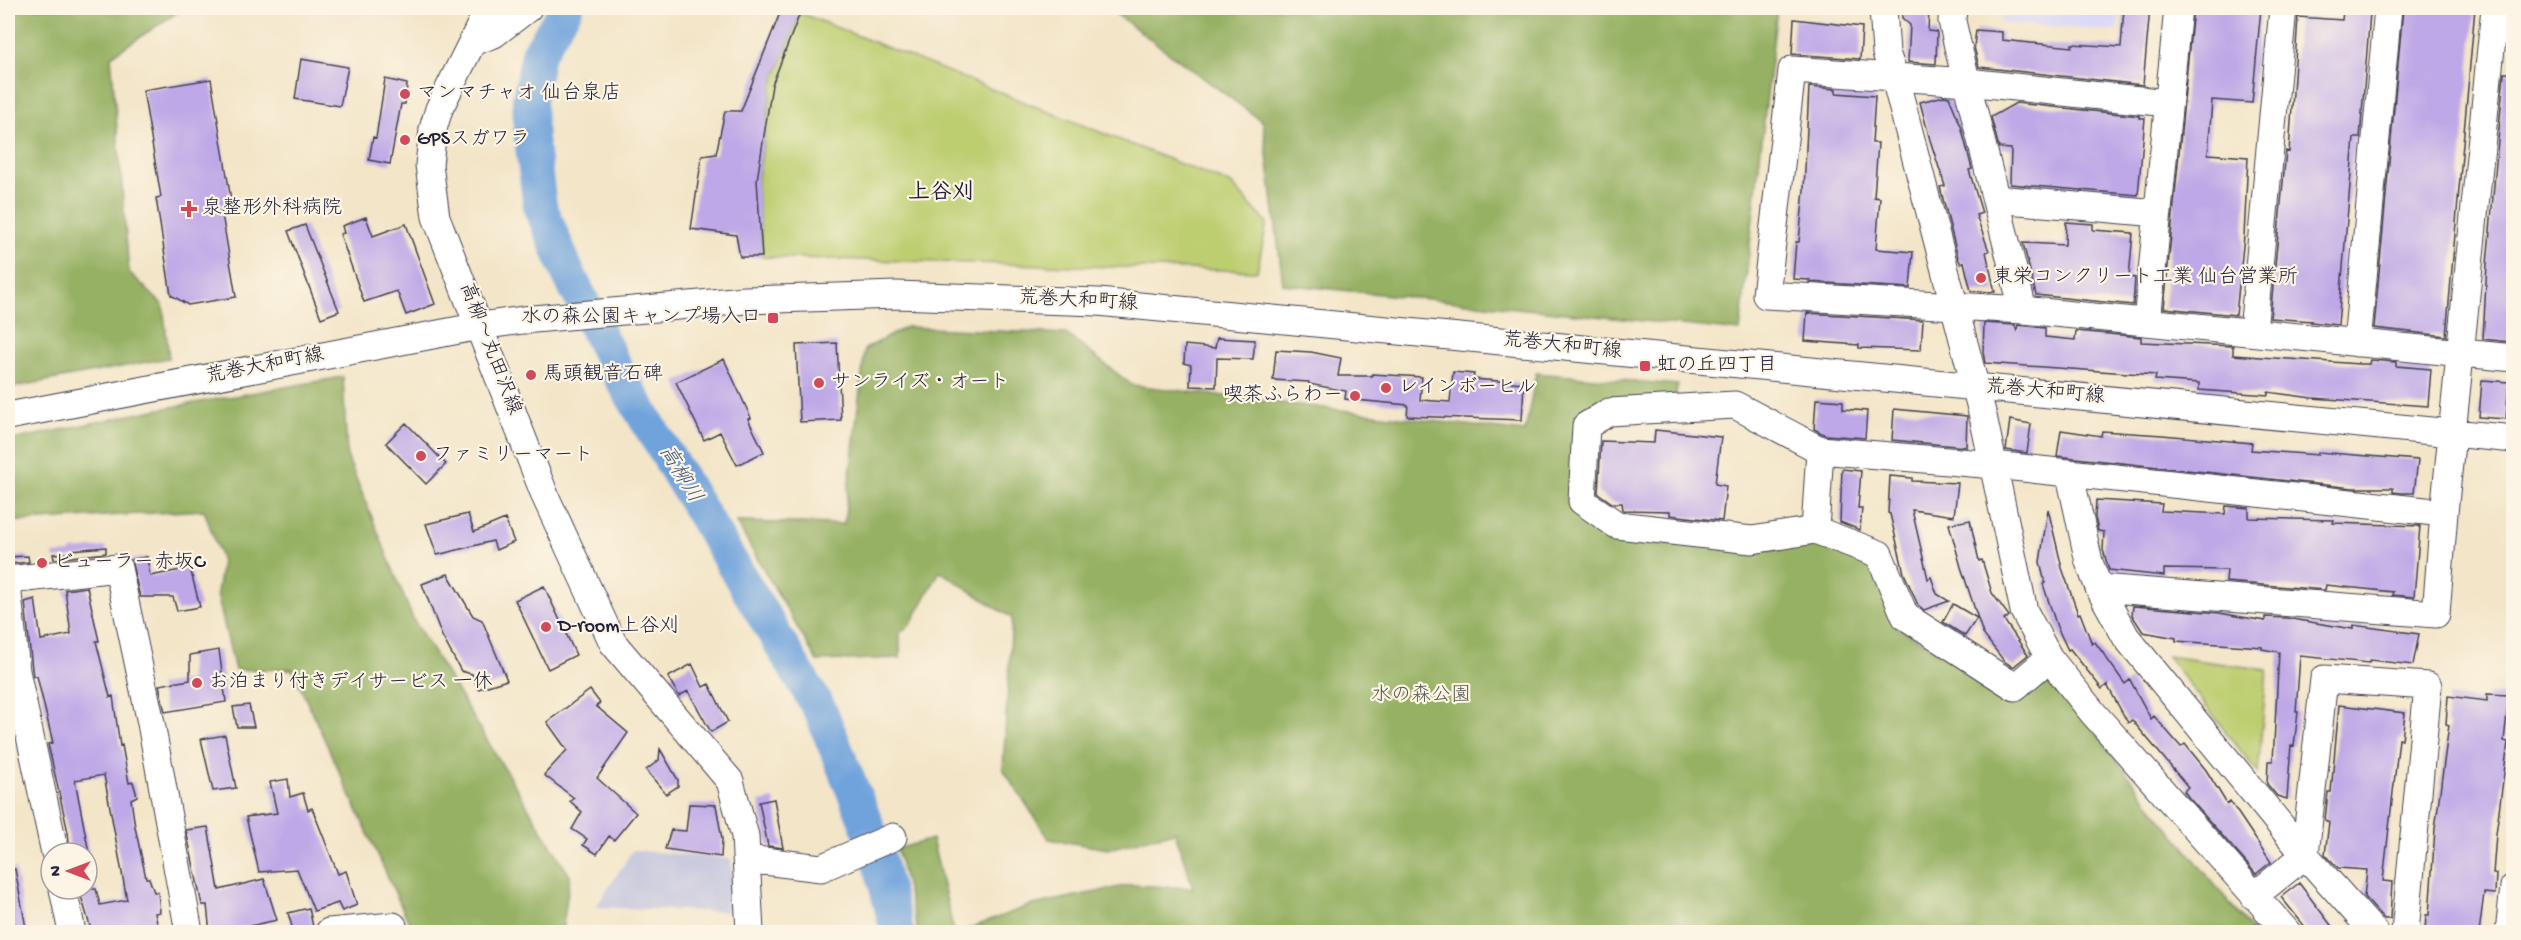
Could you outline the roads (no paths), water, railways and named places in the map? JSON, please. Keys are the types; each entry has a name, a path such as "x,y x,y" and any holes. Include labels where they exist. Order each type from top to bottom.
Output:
{"street":[{"name":"高柳～丸田沢線","path":"489,8 439,109 430,148 429,165 436,217 546,498 614,643 730,781 746,836 750,933"},
{"path":"472,42 494,34 528,8"},
{"path":"1883,8 1886,53 1895,78 1976,387 2024,610 2049,658 2093,713 2287,933"},
{"path":"1953,8 1952,21 2023,310"},
{"path":"2147,322 2178,8"},
{"path":"2253,332 2283,8"},
{"path":"2357,343 2388,8"},
{"path":"2099,588 2436,614 2444,513 2454,432 2495,8"},
{"path":"2168,103 1967,82 1792,70 1766,295 2023,310 2514,358"},
{"path":"1996,199 2158,213"},
{"name":"荒巻大和町線","path":"8,416 480,326 523,320 746,300 896,295 1098,302 2454,432 2514,440"},
{"path":"2049,658 2015,687 1905,616 1879,554 1815,530 1752,540 1617,525 1582,501 1586,426 1609,412 1735,405 1820,450 1994,465 2070,475 2444,513"},
{"path":"1815,530 1820,450"},
{"path":"2070,475 2089,562 2099,588 2126,638 2305,855 2374,933"},
{"path":"8,580 118,568 150,723 189,933"},
{"path":"8,594 16,671 52,841"},
{"path":"2254,896 2305,855 2324,679 2428,686 2405,933"},
{"path":"747,859 821,868 893,837"},
{"path":"2509,933 2514,887"},
{"path":"65,901 72,933"},
{"path":"329,933 393,926"}],"waterway":[{"name":"高柳川","path":"566,8 538,54 529,100 531,139 540,206 567,271 621,378 820,710 876,847 897,932"}],"place":[{"name":"マンマチャオ 仙台泉店","path":"405,94"},
{"name":"GPSスガワラ","path":"405,140"},
{"name":"泉整形外科病院","path":"189,209"},
{"name":"東栄コンクリート工業 仙台営業所","path":"1981,278"},
{"name":"水の森公園キャンプ場入口","path":"773,318"},
{"name":"虹の丘四丁目","path":"1645,366"},
{"name":"馬頭観音石碑","path":"531,375"},
{"name":"サンライズ・オート","path":"819,383"},
{"name":"レインボーヒル","path":"1386,388"},
{"name":"喫茶ふらわー","path":"1355,396"},
{"name":"ファミリーマート","path":"421,456"},
{"name":"ビューラー赤坂C","path":"42,563"},
{"name":"D-room上谷刈","path":"546,627"},
{"name":"お泊まり付きデイサービス 一休","path":"197,683"}],"district":[{"name":"上谷刈","path":"941,194"}],"park label":[{"name":"水の森公園","path":"1421,696"}]}
